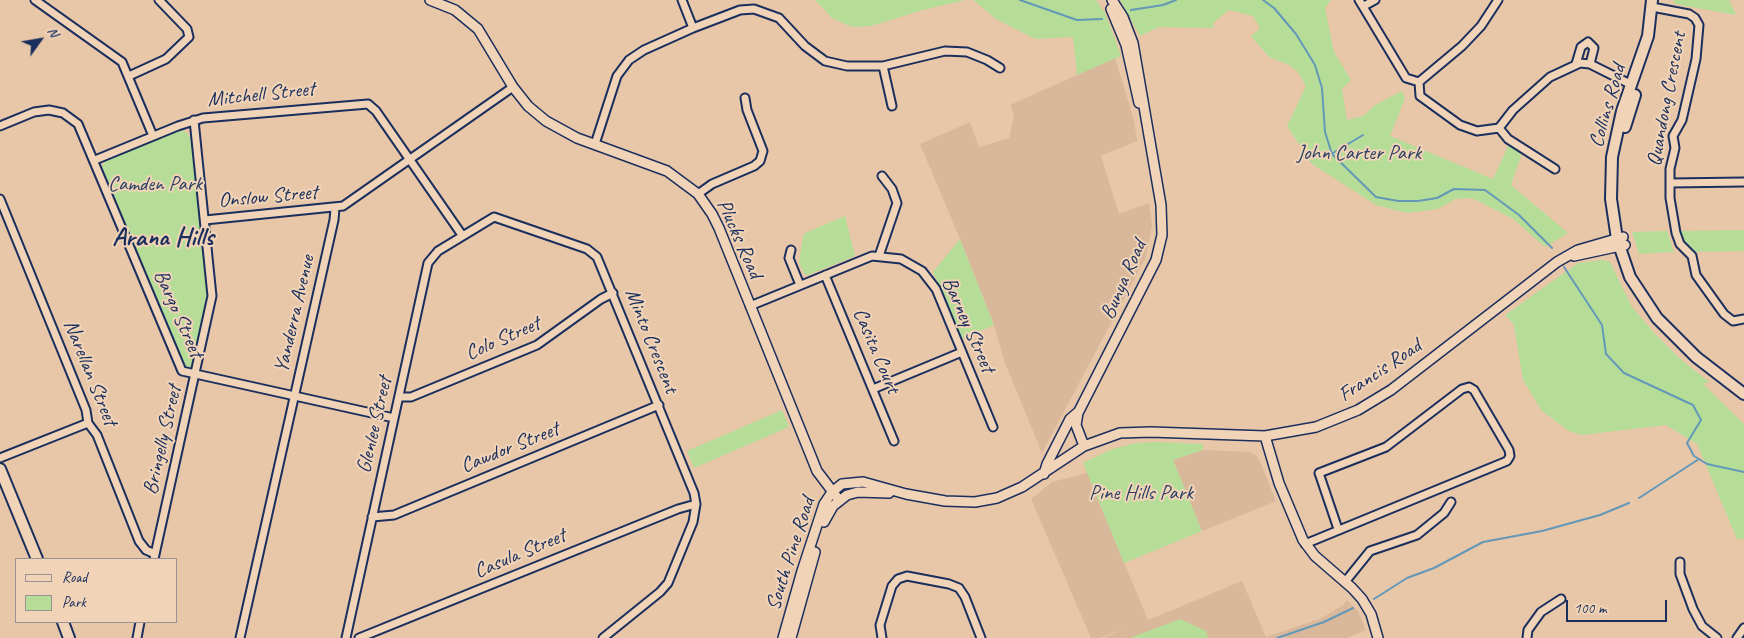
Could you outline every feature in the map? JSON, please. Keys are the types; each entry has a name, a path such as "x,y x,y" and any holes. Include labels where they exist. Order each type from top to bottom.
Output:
{"main road":[{"name":"Collins Road","path":"1655,4 1648,36 1622,111 1612,157 1611,199 1621,242 1641,286 1667,328 1696,357 1744,394"},
{"name":"Collins Road","path":"1621,242 1617,194 1619,156 1627,118 1651,49 1655,4"},
{"path":"0,469 37,558"},
{"path":"63,623 70,638"}],"street":[{"path":"35,0 118,58 129,76 153,136"},
{"path":"129,76 166,59 192,35 159,0"},
{"name":"Plucks Road","path":"430,0 453,9 478,29 513,87 528,106 546,121 566,133 667,171 698,194 712,214 818,471 839,500"},
{"path":"682,0 693,28"},
{"name":"Bunya Road","path":"1044,474 1070,419 1078,413 1156,260 1160,248 1161,205 1145,123 1125,40 1106,0"},
{"name":"Bunya Road","path":"1112,0 1123,17 1133,43 1142,88 1145,123"},
{"path":"1375,0 1362,3 1406,78 1419,82"},
{"path":"1419,82 1462,46 1481,26 1498,0"},
{"name":"Quandong Crescent","path":"1655,4 1692,16 1698,22 1700,29 1682,120 1673,136 1675,148 1670,183 1671,210 1676,233 1680,244 1692,256 1696,275 1726,317 1733,321 1744,319"},
{"path":"595,144 617,76 629,60 644,50 740,10 760,10 780,18 805,46 825,61 847,66 883,66 945,51 967,52 1000,68"},
{"path":"1576,64 1581,47 1588,42 1594,48 1590,64"},
{"path":"1419,82 1420,96 1460,125 1477,131 1499,128 1513,110 1550,77 1576,64 1590,64 1632,85"},
{"path":"883,66 892,106"},
{"path":"335,208 347,204 513,87"},
{"path":"698,194 712,184 754,166 760,161 763,151 747,110 745,98"},
{"name":"Mitchell Street","path":"94,160 194,120 368,104 376,111 410,160"},
{"name":"Bargo Street","path":"0,126 42,110 63,112 78,124 179,367 184,373 394,418"},
{"name":"Bringelly Street","path":"155,557 212,296 194,120"},
{"path":"1499,128 1508,139 1555,169"},
{"path":"410,160 462,235"},
{"path":"879,256 897,203 892,189 882,176"},
{"path":"1670,183 1744,182"},
{"name":"Narellan Street","path":"0,199 87,412 88,423 96,435 141,545 155,557"},
{"name":"Onslow Street","path":"204,220 335,208"},
{"name":"Yanderra Avenue","path":"240,638 334,220 335,208"},
{"name":"Minto Crescent","path":"462,235 490,218 498,217 587,249 597,257 692,486 696,504 693,522 664,589 603,638"},
{"name":"Glenlee Street","path":"346,638 428,263 438,251 462,235"},
{"name":"Francis Road","path":"1044,474 1084,446 1120,434 1139,431 1265,436 1316,427 1358,410 1391,390 1538,276 1566,257 1621,242"},
{"path":"791,250 789,258 800,285"},
{"name":"Barney Street","path":"750,306 872,256 901,259 922,271 936,289 993,427"},
{"name":"Casita Court","path":"825,275 894,441"},
{"name":"Colo Street","path":"399,397 411,397 537,346 601,299 613,293"},
{"path":"873,389 962,352"},
{"path":"1306,544 1507,461 1510,456 1509,450 1474,390 1469,387 1462,389 1386,447 1320,473 1338,530"},
{"name":"Cawdor Street","path":"372,517 394,515 659,405"},
{"path":"1078,413 1076,425 1084,446"},
{"path":"0,458 88,423"},
{"path":"1265,436 1279,483 1306,544 1315,556 1345,582 1366,606 1378,638"},
{"name":"South Pine Road","path":"783,638 824,504 832,492 842,484 856,481 896,492 945,501 978,501 1008,493 1044,474"},
{"name":"South Pine Road","path":"791,638 825,518 839,500 858,492 896,492"},
{"path":"1345,582 1370,551 1417,535 1444,513 1451,502"},
{"name":"Casula Street","path":"359,638 678,508 696,504"},
{"path":"1680,562 1680,574 1693,609 1702,626 1717,638"},
{"path":"882,638 880,625 892,586 896,580 905,576 957,587 966,600 981,638"},
{"path":"1527,638 1528,630 1540,612 1561,599"},
{"path":"137,638 140,623"},
{"path":"1737,638 1744,628"}],"shaded area":[{"path":"1115,58 1134,120 1137,141 1101,156 1119,214 1149,203 1152,225 1146,257 1042,453 1005,363 994,325 920,144 970,122 979,147 1009,138 1014,114 1010,105"},
{"path":"1203,450 1250,452 1258,457 1276,501 1202,531 1173,460"},
{"path":"1087,473 1148,620 1242,581 1266,637 1322,618 1343,605 1347,600 1358,611 1366,630 1347,638 1104,638 1127,628 1100,638 1091,638 1031,499 1052,482"}],"green space":[{"path":"815,0 965,0 923,10 871,26 852,27 832,18"},
{"path":"973,0 1096,0 1105,13 1121,56 1077,75 1073,37 1035,39 996,19"},
{"name":"John Carter Park","path":"1120,0 1331,0 1325,8 1334,52 1351,80 1342,89 1347,120 1363,116 1375,105 1402,91 1405,98 1390,136 1493,179 1509,144 1522,153 1511,185 1568,233 1545,247 1513,219 1472,198 1456,199 1438,209 1407,213 1376,205 1312,164 1287,126 1306,86 1298,72 1289,65 1269,57 1251,36 1260,28 1253,16 1229,10 1214,22 1213,28 1159,27 1140,36"},
{"path":"1673,0 1729,0 1736,15 1675,4"},
{"name":"Camden Park","path":"176,130 185,131 193,141 208,297 193,365 188,369 181,363 102,166 107,159"},
{"path":"845,216 855,256 808,275 804,274 799,262 805,233"},
{"path":"1744,230 1744,251 1693,252 1683,239 1680,231"},
{"path":"1667,231 1674,252 1639,254 1632,232"},
{"path":"960,239 994,325 962,339 933,272"},
{"path":"1603,260 1610,262 1632,307 1655,334 1679,358 1709,382 1703,384 1744,424 1744,539 1737,539 1697,444 1666,425 1582,435 1569,431 1542,411 1523,380 1514,325 1505,315 1578,263"},
{"path":"782,410 789,427 694,468 687,451"},
{"name":"Pine Hills Park","path":"1136,443 1203,444 1203,450 1173,460 1202,531 1124,563 1083,463 1112,449"},
{"path":"1180,619 1206,631 1208,638 1130,638"}],"waterway":[{"path":"1020,0 1077,20 1102,19"},
{"path":"1131,10 1163,5 1176,0"},
{"path":"1263,0 1274,8 1296,34 1315,65 1322,88 1325,132 1332,154 1376,197 1398,201 1418,201 1437,198 1454,189 1485,190 1519,215 1552,248"},
{"path":"1333,153 1363,135"},
{"path":"1564,267 1602,325 1606,354 1624,373 1693,405 1701,420 1687,443 1694,456 1707,464 1744,472"},
{"path":"1639,498 1699,459"},
{"path":"1374,599 1407,578 1434,568 1483,542 1542,531 1600,515 1629,503"},
{"path":"1277,638 1324,622 1353,608"}],"district":[{"name":"Arana Hills","path":"163,238"}]}
